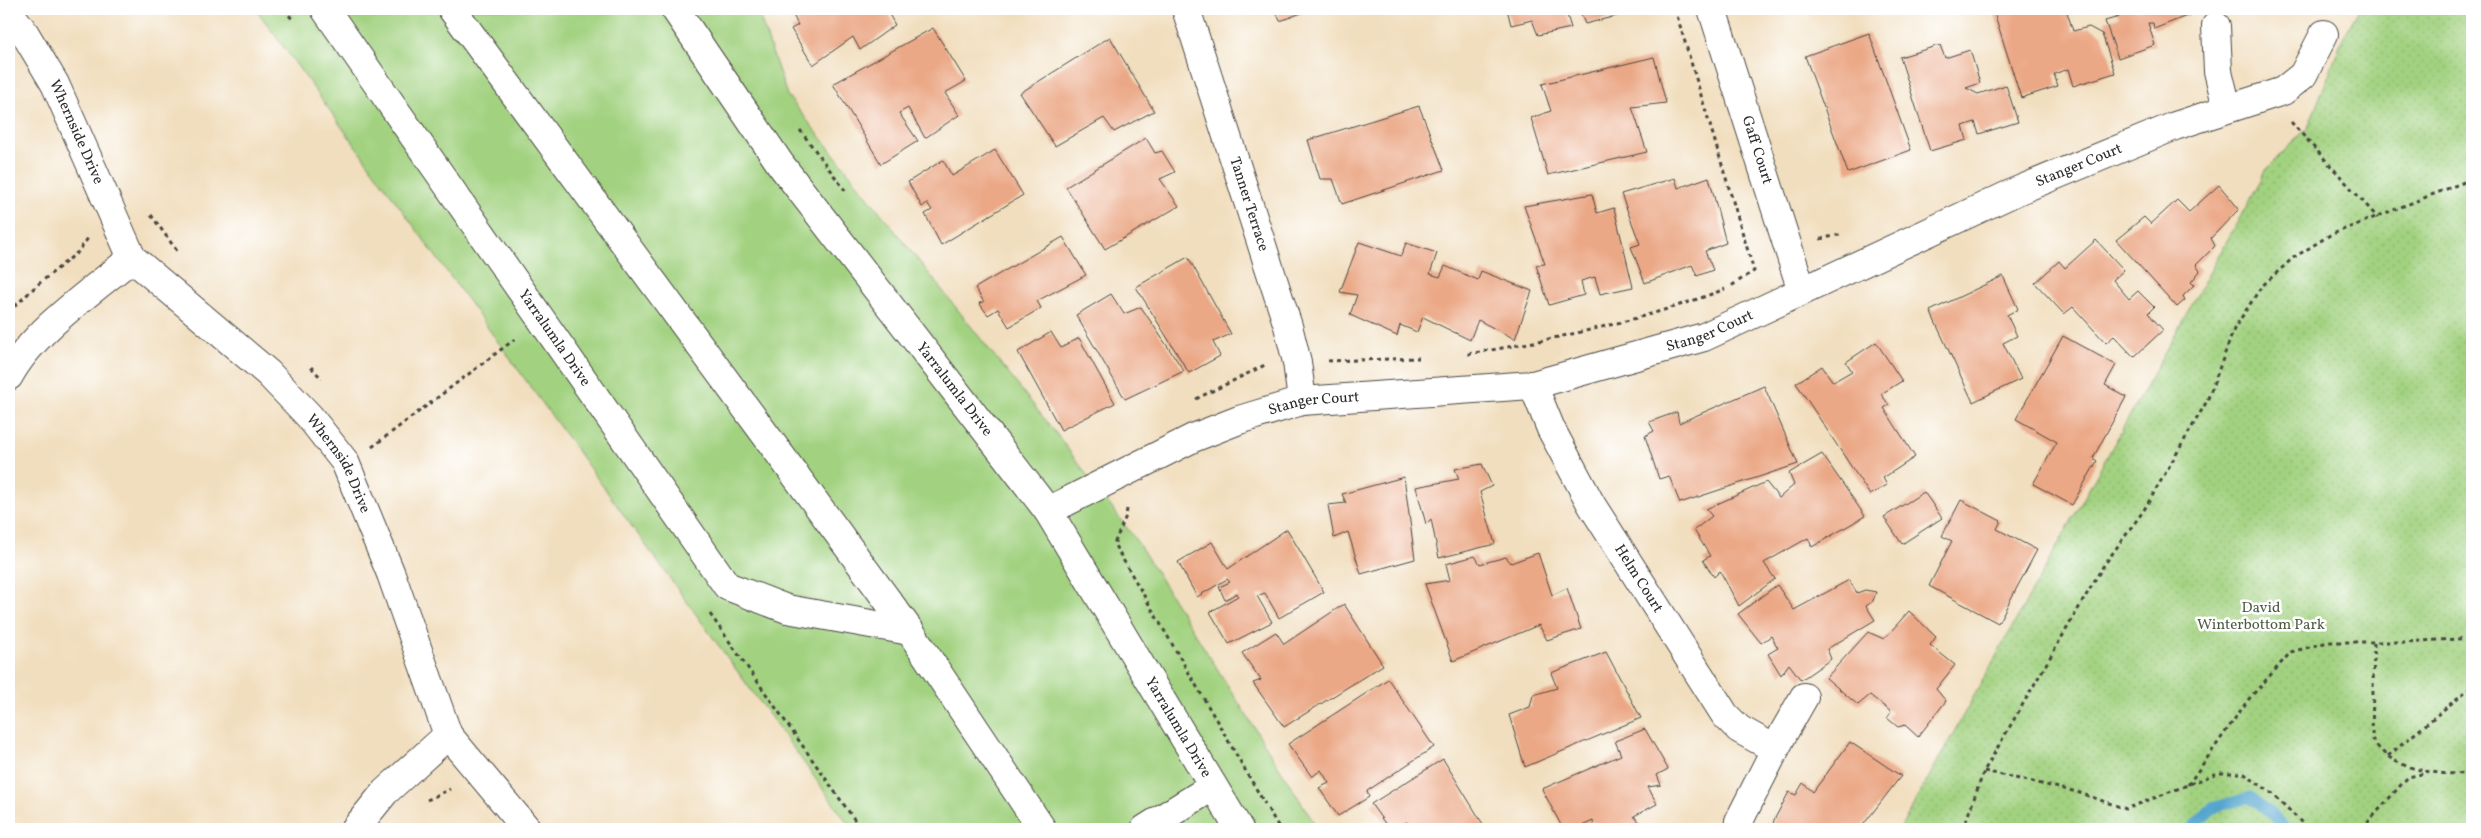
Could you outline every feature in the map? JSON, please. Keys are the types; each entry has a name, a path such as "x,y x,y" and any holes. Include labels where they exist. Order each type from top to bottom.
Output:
{"street":[{"name":"Yarralumla Drive","path":"325,9 727,586 787,610 910,631"},
{"path":"452,9 910,631 1042,829"},
{"name":"Yarralumla Drive","path":"675,9 781,165 1048,511 1212,787 1239,829"},
{"name":"Tanner Terrace","path":"1186,9 1288,326 1297,362 1302,401"},
{"name":"Gaff Court","path":"1712,9 1802,291"},
{"name":"Whernside Drive","path":"9,12 24,32 55,84 132,258 268,373 309,416 345,462 391,574 448,735 526,829"},
{"path":"2216,26 2218,71 2227,108"},
{"name":"Stanger Court","path":"1048,511 1193,438 1239,420 1302,401 1533,385 1704,337 2008,194 2182,123 2268,97 2288,88 2303,75 2324,34"},
{"path":"9,376 19,357 62,316 132,258"},
{"name":"Helm Court","path":"1533,385 1551,429 1591,504 1722,710 1739,729 1775,749"},
{"path":"1739,821 1804,696"},
{"path":"355,829 385,792 448,735"},
{"name":"Yarralumla Drive","path":"1145,829 1212,787"}],"path":[{"path":"1466,355 1559,338 1634,319 1729,287 1754,271 1674,9"},
{"path":"2268,97 2378,218"},
{"path":"794,122 853,201"},
{"path":"1963,829 1984,771 2102,568 2144,510 2207,401 2234,329 2261,287 2276,271 2310,246 2330,235 2378,218 2472,179"},
{"path":"372,448 516,338"},
{"path":"1191,402 1270,362 1428,357"},
{"path":"1114,478 1127,500 1126,516 1114,544 1280,829"},
{"path":"2188,786 2248,700 2291,652 2328,642 2472,638"},
{"path":"2374,642 2372,738 2378,749 2388,756 2428,773"},
{"path":"2388,756 2472,686"},
{"path":"1984,771 2076,792 2126,809 2218,773 2243,773 2274,794 2308,829"},
{"path":"2362,829 2408,777 2428,773 2472,773"}],"green space":[{"path":"256,9 757,9 787,95 1058,436 1138,543 1318,829 852,829"},
{"name":"David Winterbottom Park","path":"2359,9 2472,9 2472,829 1900,829 2268,167 2308,127 2344,36"}],"building":[{"path":"790,9 886,9 895,25 860,50 853,37 813,65 791,29 798,25"},
{"path":"1275,9 1312,9 1280,21"},
{"path":"1507,9 1577,10 1566,12 1571,28 1538,35 1532,20 1511,25"},
{"path":"1579,9 1623,9 1624,14 1585,24"},
{"path":"1993,9 2066,9 2073,31 2089,27 2102,34 2115,73 2073,86 2068,69 2054,74 2058,86 2021,98"},
{"path":"2116,9 2187,9 2189,15 2154,29 2153,23 2148,23 2155,45 2118,58 2105,21 2119,17"},
{"path":"933,28 966,81 945,93 959,115 925,138 908,108 899,113 918,141 881,164 833,84"},
{"path":"1869,33 1911,150 1848,173 1805,56"},
{"path":"1110,37 1154,111 1114,132 1104,118 1055,146 1020,93"},
{"path":"1940,45 1945,58 1970,50 1980,83 1966,88 1978,94 2006,85 2018,122 1979,134 1975,122 1963,126 1967,140 1930,151 1900,57"},
{"path":"1654,57 1666,103 1632,107 1647,152 1548,175 1531,118 1551,111 1542,84"},
{"path":"1419,106 1444,170 1342,204 1333,179 1320,179 1308,140"},
{"path":"1146,138 1155,153 1162,151 1175,172 1160,179 1179,206 1105,249 1066,187"},
{"path":"995,150 1023,195 941,245 925,214 932,210 927,203 922,207 908,182 943,160 952,176"},
{"path":"1709,177 1726,243 1705,251 1713,270 1697,276 1692,265 1645,283 1631,247 1640,244 1621,194 1675,178 1678,188"},
{"path":"2219,185 2239,209 2211,238 2215,246 2196,265 2200,271 2191,282 2194,285 2183,296 2185,300 2177,307 2116,240 2144,217 2151,224 2177,200 2189,212"},
{"path":"1592,194 1597,213 1614,208 1633,287 1600,294 1595,277 1581,281 1584,295 1549,305 1536,265 1545,264 1524,206"},
{"path":"1063,237 1086,275 1037,301 1041,308 1009,327 998,309 988,315 979,303 984,302 975,288"},
{"path":"2096,240 2124,270 2113,280 2129,299 2138,291 2154,307 2148,313 2163,330 2134,357 2114,336 2106,343 2073,307 2064,314 2035,283 2059,261 2065,268"},
{"path":"1359,242 1401,256 1406,243 1437,253 1430,274 1440,277 1445,266 1478,280 1481,271 1532,291 1515,339 1478,320 1470,340 1423,317 1417,332 1400,325 1397,336 1350,315 1357,295 1340,292"},
{"path":"1188,257 1231,334 1213,342 1220,356 1189,373 1136,287"},
{"path":"2003,276 2018,309 2007,315 2017,336 2003,343 2021,379 1973,402 1930,311"},
{"path":"1111,294 1124,314 1141,307 1184,371 1125,399 1076,315"},
{"path":"1051,332 1061,348 1079,338 1115,403 1061,430 1018,352"},
{"path":"2063,336 2116,365 2105,385 2126,397 2093,458 2097,461 2072,505 2033,484 2057,442 2016,419"},
{"path":"1876,342 1902,381 1881,394 1889,405 1884,408 1915,457 1883,478 1887,485 1870,495 1796,383 1822,366 1833,382 1852,371 1846,362"},
{"path":"1764,386 1798,464 1680,503 1669,476 1659,479 1645,436 1654,431 1649,422 1677,412 1679,423"},
{"path":"1822,454 1865,516 1812,547 1808,538 1764,563 1775,579 1739,606 1720,571 1714,577 1703,560 1710,556 1694,530 1712,516 1706,509 1766,482 1779,498 1794,485 1789,473"},
{"path":"1482,464 1492,486 1480,492 1495,544 1439,558 1431,519 1426,524 1416,487 1459,479 1455,469"},
{"path":"1404,477 1415,559 1361,574 1348,532 1334,538 1328,505 1346,503 1342,494"},
{"path":"1924,492 1942,518 1902,544 1884,517"},
{"path":"1961,500 2001,521 1997,529 2037,550 1998,623 1929,586 1952,541 1942,536"},
{"path":"1287,529 1324,592 1279,618 1265,593 1257,596 1272,622 1229,644 1210,612 1238,596 1237,593 1225,600 1219,587 1230,582 1227,579 1197,597 1178,562 1212,542 1228,569"},
{"path":"1538,553 1552,595 1567,588 1581,629 1547,640 1539,625 1453,661 1425,584 1450,580 1446,564 1475,556 1480,564 1506,557 1511,563"},
{"path":"1849,580 1857,593 1865,590 1876,592 1873,601 1866,606 1875,620 1827,649 1831,659 1801,680 1789,664 1781,675 1768,654 1778,648 1771,636 1761,643 1738,614 1777,585 1794,610"},
{"path":"1344,604 1383,665 1284,727 1253,683 1261,680 1242,653 1276,632 1284,644"},
{"path":"1909,611 1936,637 1930,645 1955,665 1936,689 1946,701 1918,737 1905,725 1898,727 1887,718 1891,712 1870,695 1858,705 1826,678 1868,632 1884,639"},
{"path":"1606,652 1641,718 1525,767 1509,715 1530,707 1533,695 1557,688 1551,673"},
{"path":"1388,679 1434,747 1367,791 1369,797 1338,816 1319,788 1329,783 1321,770 1312,777 1288,744"},
{"path":"1645,729 1668,769 1657,775 1661,785 1648,787 1657,804 1634,816 1643,827 1639,829 1594,829 1593,821 1575,829 1563,829 1542,789 1621,755 1615,741"},
{"path":"1850,742 1901,776 1860,829 1772,829 1774,820 1789,792 1796,795 1803,783 1813,792"},
{"path":"1443,759 1486,829 1409,829 1407,822 1394,829 1389,829 1371,804"}],"waterway":[{"path":"2191,829 2212,808 2251,797 2287,829"}]}
